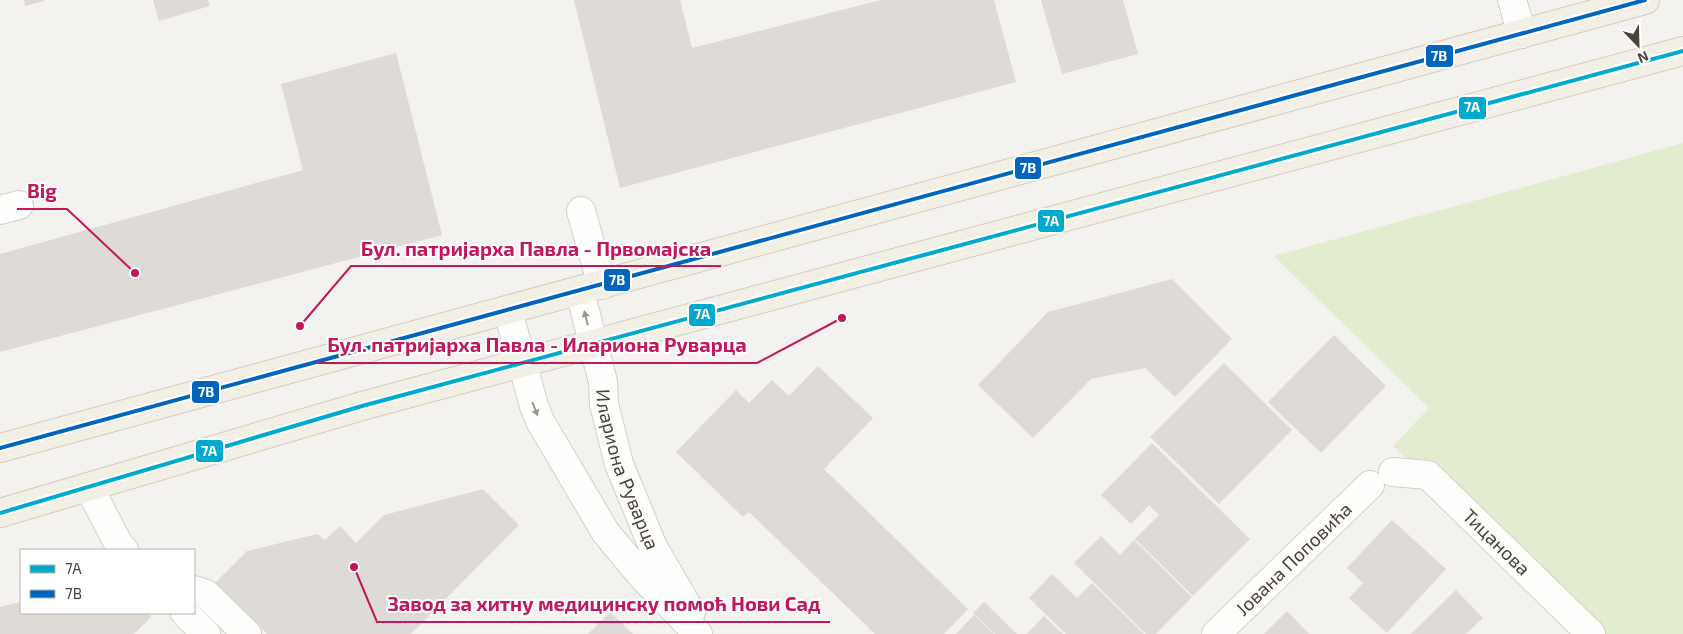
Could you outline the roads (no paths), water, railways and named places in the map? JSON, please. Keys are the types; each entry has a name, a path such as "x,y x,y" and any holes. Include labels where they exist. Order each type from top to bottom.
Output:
{"main road":[{"path":"0,448 1645,0"},
{"path":"0,513 362,406 1683,52"}],"street":[{"path":"1512,0 1522,34"},
{"name":"Илариона Руварца","path":"581,211 591,288 593,344 603,382 604,404 619,464 653,547 706,634"},
{"name":"Илариона Руварца","path":"508,311 540,421 606,533 642,576 698,634"},
{"name":"Тицанова","path":"1381,478 1428,474 1591,634"},
{"name":"Јована Поповића","path":"1216,634 1381,478"},
{"path":"89,487 119,545 123,549"},
{"path":"195,590 206,594 247,634"},
{"path":"186,614 206,634"}],"place":[{"name":"Big","path":"135,273"},
{"name":"Бул. патријарха Павла - Илариона Руварца","path":"842,318"},
{"name":"Бул. патријарха Павла - Првомајска","path":"300,326"},
{"name":"Завод за хитну медицинску помоћ Нови Сад","path":"354,567"}]}
